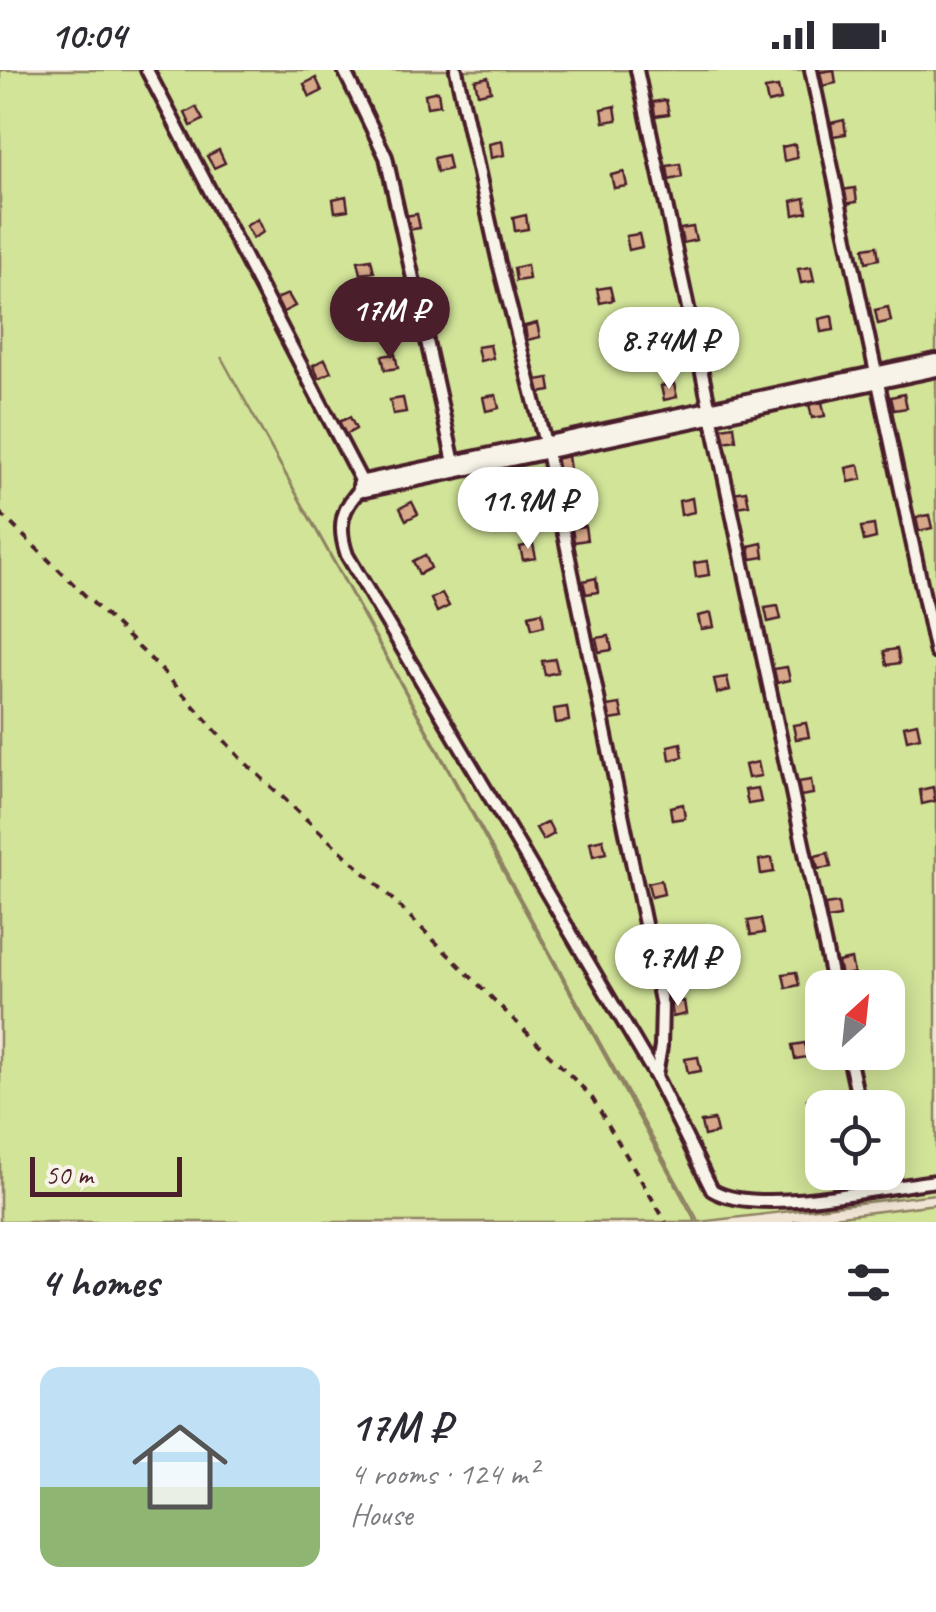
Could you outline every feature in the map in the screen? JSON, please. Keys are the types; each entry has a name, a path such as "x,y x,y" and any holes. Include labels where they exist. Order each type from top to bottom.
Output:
{"street":[{"path":"364,486 936,365"}],"lane":[{"path":"147,70 364,486 350,499 342,517 340,534 347,555 656,1077 712,1190 726,1198 750,1201 867,1190"},
{"path":"344,70 386,157 455,467"},
{"path":"456,70 498,259 546,447 662,1006 656,1077"},
{"path":"637,70 830,970"},
{"path":"810,70 936,653"},
{"path":"905,1185 936,1181"}],"path":[{"path":"0,513 159,667 240,758 382,889 591,1096 666,1222"}],"green space":[{"path":"0,70 936,70 936,1194 699,1222 221,357 696,1222 0,1222"},
{"path":"936,1204 936,1222 793,1222"}],"building":[{"path":"834,70 836,83 823,86 820,72"},
{"path":"488,77 491,91 478,94 475,80"},
{"path":"316,78 322,91 310,97 304,84"},
{"path":"778,87 781,100 768,103 765,89"},
{"path":"438,91 440,105 427,107 425,94"},
{"path":"666,100 669,114 655,116 653,102"},
{"path":"615,106 617,120 604,122 602,109"},
{"path":"196,107 203,120 191,126 185,113"},
{"path":"844,120 846,134 833,136 831,123"},
{"path":"502,141 504,155 491,158 489,144"},
{"path":"795,144 797,158 784,161 782,147"},
{"path":"219,150 225,163 214,168 207,156"},
{"path":"447,155 450,169 437,172 434,158"},
{"path":"680,164 682,177 669,180 667,166"},
{"path":"624,172 627,186 614,188 611,175"},
{"path":"855,188 857,202 844,204 842,190"},
{"path":"346,196 348,210 335,212 333,199"},
{"path":"805,198 807,212 794,215 792,201"},
{"path":"417,214 420,228 407,230 405,216"},
{"path":"526,215 528,229 515,231 513,218"},
{"path":"258,219 264,232 253,238 246,226"},
{"path":"693,227 696,240 683,243 680,229"},
{"path":"639,234 642,247 629,250 626,236"},
{"path":"877,246 879,259 866,262 864,248"},
{"path":"371,259 374,272 361,274 358,261"},
{"path":"527,265 529,279 516,281 514,268"},
{"path":"811,267 814,281 801,283 798,269"},
{"path":"610,287 613,300 600,303 597,289"},
{"path":"288,294 295,306 283,312 276,299"},
{"path":"888,307 891,321 878,324 875,310"},
{"path":"384,309 387,323 374,325 371,312"},
{"path":"442,310 445,324 432,326 429,312"},
{"path":"832,316 834,330 821,332 819,319"},
{"path":"537,323 540,337 527,340 525,326"},
{"path":"623,325 626,339 613,341 610,328"},
{"path":"715,341 718,355 705,357 702,344"},
{"path":"490,345 493,358 480,361 477,347"},
{"path":"395,354 398,368 385,370 382,356"},
{"path":"325,359 331,372 319,378 313,365"},
{"path":"549,378 551,391 539,393 536,380"},
{"path":"674,384 677,397 664,400 661,386"},
{"path":"904,394 907,408 894,410 891,397"},
{"path":"496,395 499,408 486,411 483,397"},
{"path":"403,398 406,412 393,414 390,400"},
{"path":"822,402 825,416 812,418 809,404"},
{"path":"350,417 356,429 345,435 338,422"},
{"path":"734,426 736,440 724,442 721,428"},
{"path":"568,456 570,470 557,473 555,459"},
{"path":"859,465 862,479 849,482 846,468"},
{"path":"516,470 519,484 506,487 503,473"},
{"path":"746,491 749,505 736,507 733,493"},
{"path":"692,498 694,512 681,515 679,501"},
{"path":"412,502 418,514 406,520 400,508"},
{"path":"929,515 932,528 919,531 916,517"},
{"path":"874,525 876,538 864,541 861,527"},
{"path":"585,526 587,540 574,542 572,528"},
{"path":"762,543 764,557 751,559 749,546"},
{"path":"533,544 536,558 523,560 520,547"},
{"path":"425,555 431,568 419,574 413,561"},
{"path":"707,561 709,575 696,577 694,563"},
{"path":"596,578 598,592 586,594 583,581"},
{"path":"442,593 449,606 437,612 431,599"},
{"path":"778,606 781,619 768,622 765,608"},
{"path":"542,612 544,626 532,629 529,615"},
{"path":"711,613 714,627 701,629 698,616"},
{"path":"609,636 612,650 599,652 596,638"},
{"path":"897,649 900,663 887,665 884,651"},
{"path":"555,659 558,672 545,675 542,661"},
{"path":"787,667 790,680 777,683 774,669"},
{"path":"727,677 730,690 717,693 714,679"},
{"path":"620,704 623,718 610,720 607,706"},
{"path":"567,707 569,721 556,723 554,709"},
{"path":"806,723 809,737 796,739 793,725"},
{"path":"917,723 920,737 907,740 904,726"},
{"path":"681,743 683,757 670,760 668,746"},
{"path":"758,762 761,776 748,778 745,765"},
{"path":"811,780 813,794 800,796 798,782"},
{"path":"933,787 935,801 922,804 920,790"},
{"path":"758,788 761,802 748,804 745,790"},
{"path":"683,804 685,818 672,820 670,807"},
{"path":"548,822 554,834 543,840 536,828"},
{"path":"603,839 606,853 593,856 590,842"},
{"path":"828,853 831,867 818,869 815,856"},
{"path":"772,858 774,872 761,874 759,860"},
{"path":"661,880 664,894 651,897 648,883"},
{"path":"838,903 840,917 827,919 825,905"},
{"path":"761,919 764,933 751,935 748,921"},
{"path":"668,941 671,955 658,957 655,944"},
{"path":"851,959 853,970 840,970 838,962"},
{"path":"796,972 799,985 786,988 783,974"},
{"path":"684,1001 686,1014 673,1017 671,1003"},
{"path":"805,1043 805,1057 795,1059 792,1045"},
{"path":"698,1057 701,1071 688,1073 685,1059"},
{"path":"714,1120 717,1133 704,1136 701,1122"}]}
